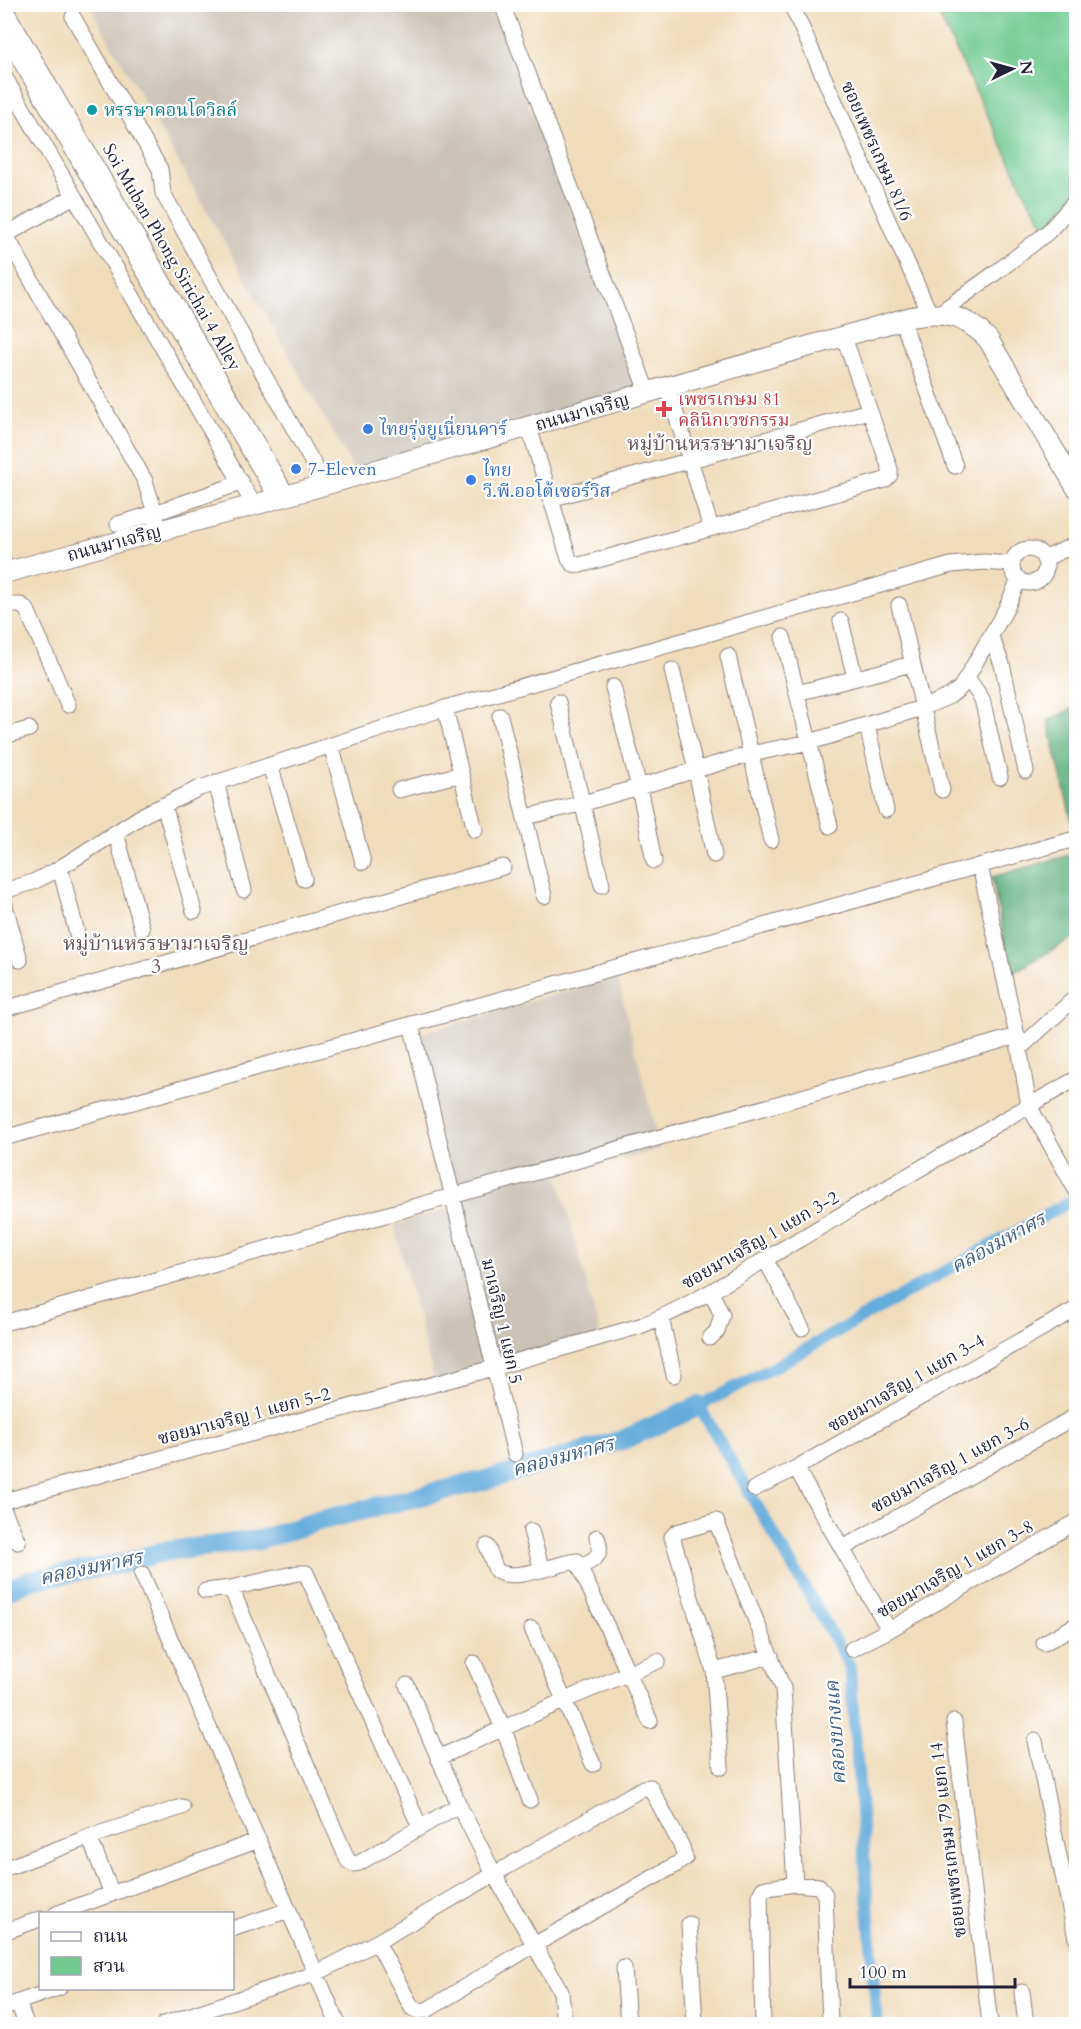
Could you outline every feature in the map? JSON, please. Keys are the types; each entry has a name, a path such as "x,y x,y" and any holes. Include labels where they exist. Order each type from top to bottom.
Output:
{"main road":[{"name":"ถนนมาเจริญ","path":"4,573 156,522 254,505 902,320 934,314 962,319 976,327 988,339 1077,487"}],"street":[{"path":"502,4 648,394"},
{"name":"ซอยเพชรเกษม 81/6","path":"791,4 934,314"},
{"name":"Soi Muban Phong Sirichai 4 Alley","path":"4,7 98,182"},
{"path":"73,17 160,169 163,193 325,485"},
{"name":"Soi Muban Phong Sirichai 4 Alley","path":"4,33 98,182 282,496"},
{"path":"4,76 254,505"},
{"path":"74,196 5,234 145,481 156,522"},
{"path":"934,314 998,271 1048,232 1076,203"},
{"path":"902,320 955,466"},
{"path":"529,427 569,560 573,564 588,563 885,480 890,475 890,469 844,337"},
{"path":"668,388 711,528"},
{"path":"550,498 869,411"},
{"path":"118,524 156,522 240,483"},
{"path":"1044,559 1077,544"},
{"path":"1026,549 1036,551 1044,559 1045,570 1039,579 1029,583 1014,575 1012,564 1016,554 1026,549"},
{"path":"4,891 33,882 164,805 216,782 445,708 951,565 983,562 1012,564"},
{"path":"526,818 584,804 750,754 810,742 922,708 950,696 968,677 1006,609 1018,579"},
{"path":"4,601 11,605 21,605 27,610 68,705"},
{"path":"899,605 942,790"},
{"path":"841,621 855,678"},
{"path":"783,637 830,826"},
{"path":"991,637 1002,664 1026,771"},
{"path":"728,656 771,840"},
{"path":"797,693 912,664"},
{"path":"672,670 714,855"},
{"path":"968,677 982,699 1000,777"},
{"path":"614,687 639,787 654,861"},
{"path":"558,702 602,885"},
{"path":"445,708 475,830"},
{"path":"500,716 544,896"},
{"path":"867,725 886,810"},
{"path":"4,736 29,729"},
{"path":"331,745 363,862"},
{"path":"270,765 304,879"},
{"path":"399,790 461,774"},
{"path":"216,782 244,890"},
{"path":"164,805 194,911"},
{"path":"116,833 142,929"},
{"path":"4,1138 1075,839"},
{"path":"980,866 1018,1043 1029,1106 1077,1190"},
{"path":"4,1009 503,867"},
{"path":"60,868 80,945"},
{"path":"4,902 20,960"},
{"path":"4,1323 453,1196 1018,1043 1077,997"},
{"name":"มาเจริญ 1 แยก 5","path":"411,1024 515,1454"},
{"name":"ซอยมาเจริญ 1 แยก 3-2","path":"494,1368 661,1318 711,1292 1077,1079"},
{"path":"765,1259 802,1328"},
{"path":"710,1338 717,1330 722,1315 711,1292"},
{"name":"ซอยมาเจริญ 1 แยก 3-4","path":"754,1489 796,1468 1077,1309"},
{"path":"661,1318 674,1374"},
{"name":"ซอยมาเจริญ 1 แยก 5-2","path":"4,1501 494,1368"},
{"name":"ซอยมาเจริญ 1 แยก 3-6","path":"843,1548 1077,1416"},
{"path":"796,1468 889,1630"},
{"path":"4,1511 18,1542"},
{"path":"722,1767 714,1671 672,1537 677,1532 716,1521 783,1688 795,1884"},
{"name":"ซอยมาเจริญ 1 แยก 3-8","path":"852,1649 1077,1522"},
{"path":"531,1531 542,1570"},
{"path":"580,1567 596,1558 599,1553 600,1546 597,1537"},
{"path":"487,1546 499,1573 513,1574 542,1570 577,1561 650,1721"},
{"path":"205,1591 306,1573 420,1827"},
{"path":"142,1574 290,1910 338,2025"},
{"path":"231,1588 348,1861 353,1864 359,1863 459,1805"},
{"path":"1044,1643 1077,1625"},
{"path":"532,1629 593,1764"},
{"path":"714,1671 771,1656"},
{"path":"438,1758 565,1700 658,1661"},
{"path":"474,1662 503,1728 530,1800"},
{"path":"407,1685 459,1805 494,1874 561,1992 564,2025"},
{"name":"ซอยเพชรเกษม 79 แยก 14","path":"954,1722 990,2025"},
{"path":"1035,1741 1077,1938"},
{"path":"164,2025 317,1973 377,1942 643,1788 650,1787 682,1847 685,1858 677,1864 534,1945 427,2010 417,2011 412,2008 377,1942"},
{"path":"4,1869 89,1837 182,1807"},
{"path":"89,1837 112,1893"},
{"path":"61,1912 259,1840"},
{"path":"763,2025 760,1894 763,1889 795,1884 819,1886 825,1895 830,2025"},
{"path":"234,1928 290,1910"},
{"path":"4,1932 39,1919"},
{"path":"689,1924 695,2025"},
{"path":"624,1968 628,2025"},
{"path":"26,2025 11,2005 55,1990"},
{"path":"1022,1992 1026,2025"}],"shaded area":[{"path":"89,5 490,5 639,387 355,471"},
{"path":"617,976 660,1149 558,1176 601,1339 435,1383 394,1225 457,1206 416,1035"}],"green space":[{"path":"934,5 1076,5 1076,191 1046,227 1028,199"},
{"path":"1076,707 1076,839 1048,721"},
{"path":"1076,853 1076,936 1011,974 992,877"}],"waterway":[{"name":"คลองบางแค","path":"877,2024 850,1668 699,1406 772,1368 1076,1198"},
{"name":"คลองมหาศร","path":"4,1591 31,1580 125,1563 161,1552 259,1540 318,1521 494,1478 625,1439 699,1406"}],"place":[{"name":"หรรษาคอนโดวิลล์","path":"92,110"},
{"name":"เพชรเกษม 81 คลินิกเวชกรรม","path":"664,409"},
{"name":"ไทยรุ่งยูเนี่ยนคาร์","path":"368,429"},
{"name":"7-Eleven","path":"296,469"},
{"name":"ไทย วี.พี.ออโต้เซอร์วิส","path":"471,480"}],"district":[{"name":"หมู่บ้านหรรษามาเจริญ","path":"720,443"},
{"name":"หมู่บ้านหรรษามาเจริญ 3","path":"156,954"}]}
